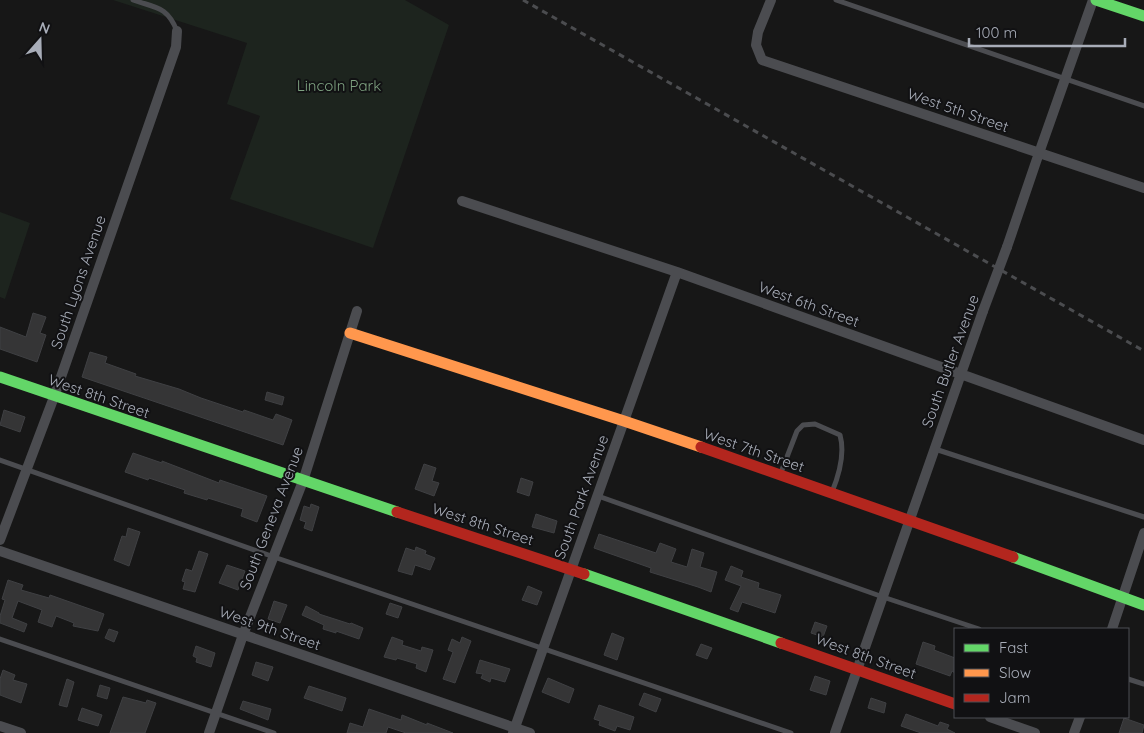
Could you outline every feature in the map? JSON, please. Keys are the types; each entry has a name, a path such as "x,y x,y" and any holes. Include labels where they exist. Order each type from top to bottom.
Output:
{"street":[{"name":"West 5th Street","path":"771,0 758,32 756,45 762,60 1144,188"},
{"name":"South Butler Avenue","path":"835,733 934,448 1095,0"},
{"path":"1095,0 1144,16"},
{"name":"South Lyons Avenue","path":"0,540 54,397 176,47 177,31"},
{"name":"West 6th Street","path":"462,201 677,272 1144,440"},
{"name":"South Park Avenue","path":"514,730 677,272"},
{"name":"South Geneva Avenue","path":"209,733 243,635 303,481 357,311"},
{"name":"West 7th Street","path":"350,333 624,421 910,520 1144,605"},
{"name":"West 8th Street","path":"0,377 303,481 572,569 954,704"},
{"path":"1112,628 1144,533"},
{"name":"West 9th Street","path":"0,551 514,730 530,733"},
{"path":"993,718 1035,733"},
{"path":"1074,733 1080,718"},
{"path":"0,726 21,733"}],"lane":[{"path":"134,0 164,10 172,19 177,31"},
{"path":"836,0 1144,106"},
{"path":"780,475 797,431 803,425 816,424 840,435 843,444 837,480 832,493"},
{"path":"934,448 1144,516"},
{"path":"0,460 274,557 791,733"},
{"path":"598,496 976,628"},
{"path":"0,639 274,733"},
{"path":"1129,679 1144,684"}],"green space":[{"name":"Lincoln Park","path":"113,0 405,0 449,25 373,248 230,199 260,116 227,104 247,43"},
{"path":"0,212 30,223 5,299 0,297"}],"building":[{"path":"33,313 46,317 40,333 46,335 37,362 0,349 0,327 26,337"},
{"path":"90,352 107,357 105,363 136,374 135,376 179,389 243,412 244,410 273,420 276,414 292,420 283,445 82,377"},
{"path":"267,392 284,397 282,405 265,400"},
{"path":"4,410 25,417 20,432 0,425"},
{"path":"133,453 162,463 162,461 219,483 220,480 267,496 257,522 241,516 243,509 184,493 185,490 125,472"},
{"path":"424,464 436,468 432,481 439,483 434,496 415,489"},
{"path":"521,478 533,482 529,496 517,492"},
{"path":"311,504 319,507 312,531 304,528 306,522 300,520 304,506 310,508"},
{"path":"536,514 557,521 554,533 532,527"},
{"path":"128,528 140,532 129,566 114,560 122,536 126,537"},
{"path":"599,534 656,553 660,543 676,549 671,562 687,567 692,549 704,553 700,567 717,572 711,592 650,572 651,568 594,548"},
{"path":"416,547 426,551 425,554 435,558 430,570 415,565 412,575 398,571 406,548 415,551"},
{"path":"199,551 208,554 195,592 183,589 185,582 182,581 186,569 192,571"},
{"path":"227,565 245,571 238,590 219,583"},
{"path":"731,566 743,571 741,577 759,583 758,588 781,595 775,613 742,602 738,612 730,609 741,586 725,580"},
{"path":"8,580 23,585 21,590 49,598 50,595 104,614 98,631 73,626 74,623 56,616 52,627 38,622 42,610 18,601 12,618 27,624 24,632 0,623 5,600 2,599"},
{"path":"528,586 542,592 537,605 522,600"},
{"path":"274,601 287,605 280,623 268,619"},
{"path":"390,603 402,607 398,618 386,614"},
{"path":"306,606 319,614 363,628 359,639 336,631 336,633 323,629 324,625 302,615"},
{"path":"815,622 827,626 823,637 811,633"},
{"path":"109,629 118,632 114,642 105,638"},
{"path":"612,633 624,638 617,660 604,655"},
{"path":"392,637 403,641 402,645 421,651 422,647 433,650 426,672 416,668 417,664 397,658 396,660 384,657"},
{"path":"462,637 471,641 455,683 443,679 453,652 448,650 452,639 460,643"},
{"path":"923,642 935,646 934,650 954,658 954,672 952,671 950,676 916,664"},
{"path":"701,644 712,648 707,659 696,655"},
{"path":"196,646 215,653 211,667 196,662 197,658 193,656"},
{"path":"480,660 510,669 505,682 491,678 490,682 481,678 483,674 476,673"},
{"path":"256,662 273,667 268,681 252,675"},
{"path":"3,670 15,675 13,680 27,684 21,703 0,695 0,679"},
{"path":"815,676 830,681 826,695 810,690"},
{"path":"548,678 574,689 569,703 542,692"},
{"path":"67,679 74,682 67,707 59,705"},
{"path":"100,685 110,688 107,699 97,696"},
{"path":"309,686 346,698 342,711 304,698"},
{"path":"644,693 661,699 656,712 639,705"},
{"path":"123,697 146,703 147,700 156,703 145,733 110,733"},
{"path":"871,698 886,703 884,713 868,708"},
{"path":"243,701 271,709 268,720 240,709"},
{"path":"599,705 634,717 630,730 617,726 615,731 599,725 600,721 594,719"},
{"path":"82,708 102,715 98,726 78,720"},
{"path":"369,709 401,720 402,715 453,733 406,733 388,727 386,733 347,733 350,723 363,727"},
{"path":"906,714 938,726 940,722 949,725 947,729 955,733 921,733 901,726"},
{"path":"1124,718 1144,725 1142,733 1119,733"}],"railway":[{"path":"523,0 1144,351"}],"traffic: fast":[{"path":"1096,0 1144,16"},
{"path":"0,377 397,512"},
{"path":"1013,557 1144,605"},
{"path":"584,574 781,643"}],"traffic: slow":[{"path":"350,333 701,447"}],"traffic: jam":[{"path":"701,447 1013,557"},
{"path":"397,512 584,574"},
{"path":"781,643 954,704"}]}
